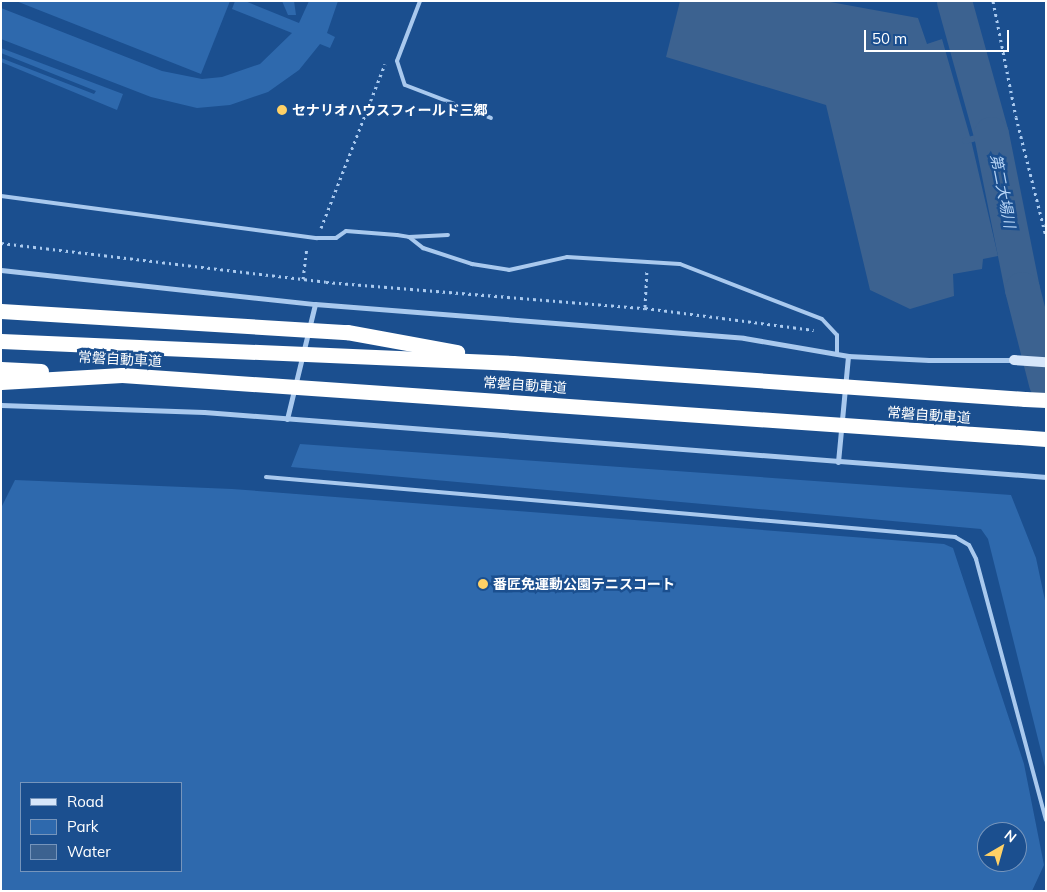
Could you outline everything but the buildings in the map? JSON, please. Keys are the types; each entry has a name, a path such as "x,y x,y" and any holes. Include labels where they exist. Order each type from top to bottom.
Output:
{"highway":[{"path":"1,312 347,332 513,363"},
{"name":"常磐自動車道","path":"1,341 513,363 1046,400"},
{"name":"常磐自動車道","path":"1,369 122,375 1046,439"},
{"path":"1,382 122,375"}],"street":[{"path":"1,270 315,304 744,338 848,356 928,360 1046,362"},
{"path":"287,419 315,304"},
{"path":"838,462 848,356"},
{"path":"1,405 80,406 287,419 1044,477"}],"lane":[{"path":"420,1 397,60 405,85 491,118"},
{"path":"1,196 317,238 336,238 346,231 409,237 448,235"},
{"path":"409,237 423,248 472,264 509,270 567,257 680,264 822,319 837,335 837,354"},
{"path":"266,477 954,537 969,545 976,559 1046,820"}],"path":[{"path":"993,1 1016,117 1046,236"},
{"path":"317,238 388,56"},
{"path":"303,279 308,236"},
{"path":"1,243 303,279 645,308 817,330"},
{"path":"645,308 647,271"}],"green space":[{"path":"16,1 230,1 201,74"},
{"path":"235,1 245,1 299,23 309,1 338,1 327,33 335,37 330,48 320,44 299,70 268,92 230,105 197,108 151,97 1,39 1,8 162,71 202,79 222,77 260,64 292,33 232,9"},
{"path":"282,1 294,1 296,15 288,15"},
{"path":"1,48 123,94 117,110 1,62 1,58 94,94 96,91 1,53"},
{"path":"300,444 1011,495 1036,558 1046,605 1046,771 988,539 981,529 291,467"},
{"path":"15,480 232,489 944,544 953,548 1024,764 1044,865 1032,891 1,891 1,508"}],"water":[{"path":"680,1 825,1 918,18 927,44 942,39 971,140 998,256 983,259 982,269 953,274 954,296 910,309 870,290 826,105 666,57"}],"waterway":[{"name":"第二大場川","path":"954,1 991,134 1022,289 1046,383"},
{"path":"965,141 991,134"}],"place":[{"name":"セナリオハウスフィールド三郷","path":"282,110"},
{"name":"番匠免運動公園テニスコート","path":"483,584"}]}
